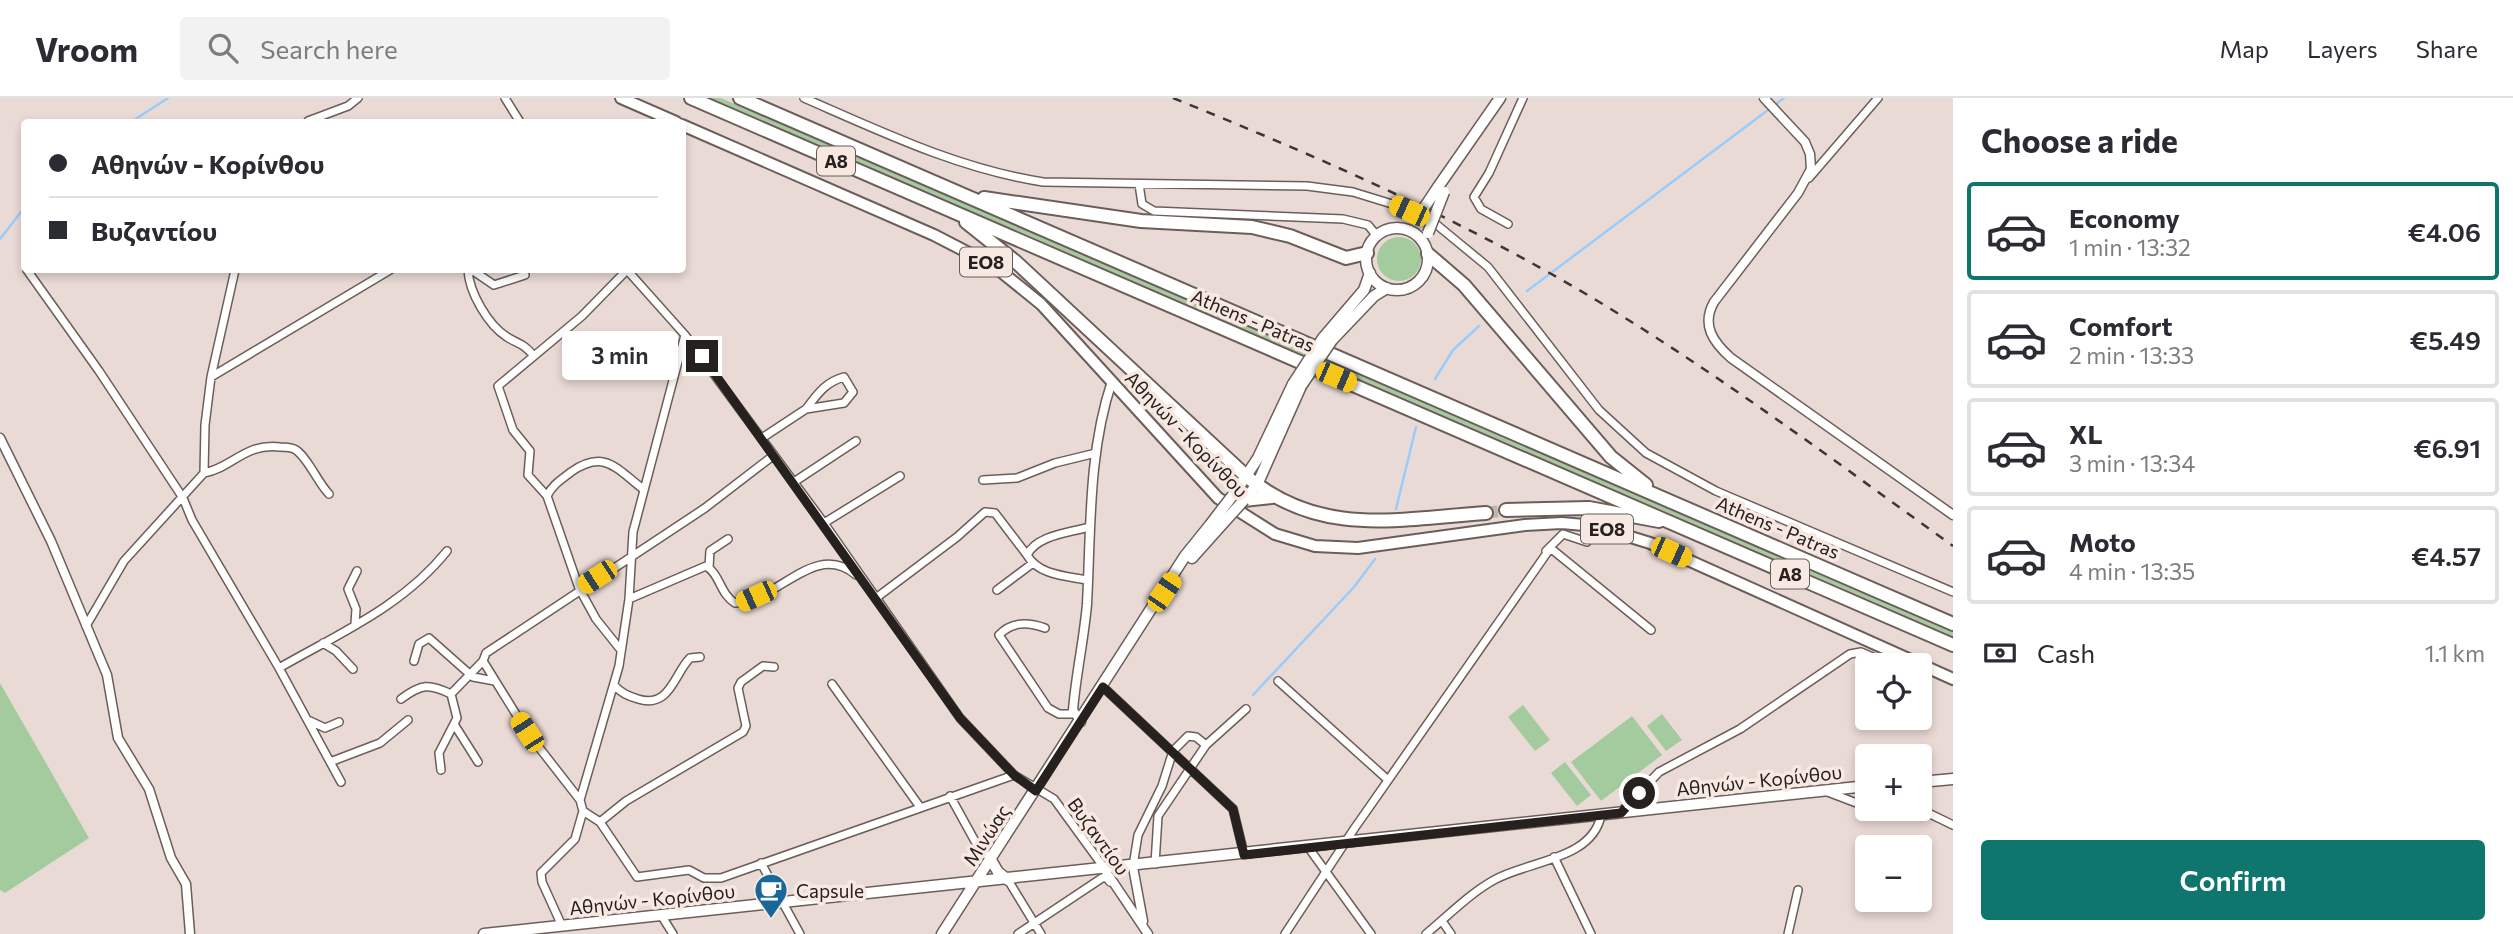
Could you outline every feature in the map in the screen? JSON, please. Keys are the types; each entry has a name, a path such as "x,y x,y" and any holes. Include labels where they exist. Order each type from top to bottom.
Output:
{"highway":[{"name":"Athens - Patras","path":"691,98 1953,645"},
{"name":"Athens - Patras","path":"740,98 1953,624"},
{"path":"966,196 1141,221 1252,227 1290,236 1346,258 1367,253"},
{"path":"952,211 1016,262 1272,497 1291,507 1331,518 1355,520 1486,513"},
{"path":"1427,251 1464,285 1611,457 1663,498"},
{"path":"1240,495 1272,497"},
{"path":"1506,510 1589,508 1670,522"}],"main road":[{"path":"621,98 670,119"},
{"path":"1405,229 1441,190 1500,98"},
{"name":"Αθηνών - Κορίνθου","path":"686,127 943,240 994,266 1041,304 1218,498 1256,525 1296,542 1358,548 1525,524 1595,526 1650,543 1953,679"},
{"path":"1328,339 1374,296 1387,288 1405,288 1421,279 1428,263 1428,233 1441,190"},
{"path":"1328,339 1364,290 1370,273 1367,253 1377,236 1393,228 1405,229 1421,239 1427,251"},
{"path":"1370,273 1387,288"},
{"name":"Μινώας","path":"942,934 1036,791 1077,718 1103,687 1173,579 1251,480 1297,385 1328,339"},
{"path":"1932,781 1953,779"},
{"name":"Αθηνών - Κορίνθου","path":"484,934 540,931 661,915 1105,870 1855,787"},
{"path":"991,860 1008,880"}],"street":[{"path":"314,119 341,110 358,98"},
{"path":"505,98 518,119"},
{"path":"804,98 958,164 1043,182 1307,186 1372,197 1437,225 1488,267 1599,410 1646,453 1716,491 1953,592"},
{"path":"1508,224 1481,209 1474,197 1489,173 1523,98"},
{"path":"1878,98 1808,178 1714,302 1707,319 1709,330 1718,346 1731,358 1953,515"},
{"path":"1765,99 1808,148 1811,161 1808,178"},
{"path":"1139,184 1142,204 1154,211 1343,219 1368,225 1377,236"},
{"path":"28,273 99,371 183,498 192,520 279,668 341,782"},
{"path":"204,474 205,425 212,377 234,273"},
{"path":"212,377 385,273"},
{"path":"471,273 479,301 493,323 508,337 520,341 534,356"},
{"path":"475,273 494,285 525,275"},
{"path":"620,649 596,619 579,588 547,496 528,475 530,452 516,436 498,390 502,381 582,316 624,273"},
{"name":"Βυζαντίου","path":"630,273 685,335 762,438 960,718 1014,775 1036,791 1054,799 1147,932"},
{"path":"580,800 614,685 629,598 633,532 685,335"},
{"path":"762,438 806,409 820,389 844,377 850,384 853,392 844,403 806,409"},
{"path":"1045,628 1030,622 1020,623 999,635 1048,708 1077,718 1088,527 1101,418 1112,381"},
{"path":"0,438 51,541 112,690 118,738 149,789 171,858 186,884 190,934"},
{"path":"794,482 856,441"},
{"path":"86,626 124,561 145,535 204,474 263,445 288,447 301,455 316,481 329,495"},
{"path":"983,480 1017,478 1055,463 1096,453"},
{"path":"451,694 483,661 486,653 579,588 705,508 774,455"},
{"path":"547,496 561,480 593,460 607,462 643,489"},
{"path":"824,523 901,475"},
{"path":"876,598 957,537 985,512 995,513 1033,564 1046,571 1087,580"},
{"path":"1027,555 1031,547 1043,540 1088,527"},
{"path":"1285,934 1344,843 1553,540 1563,534 1587,542"},
{"path":"728,539 710,551 709,567 725,597 735,603 756,596 823,563 848,568 868,587"},
{"path":"279,668 394,603 427,576 447,551"},
{"path":"1544,555 1554,551 1651,631"},
{"path":"997,590 1033,564"},
{"path":"629,598 709,567"},
{"path":"355,624 356,609 348,589 356,571"},
{"path":"414,661 419,644 429,638 469,674 495,681"},
{"path":"322,643 337,650 353,669"},
{"path":"1621,813 1659,772 1740,729 1855,653"},
{"path":"614,685 626,695 645,701 654,699 677,682 690,658 700,657"},
{"path":"483,661 527,732 580,800 583,811 575,839 541,873 542,882 562,926"},
{"path":"600,822 626,801 743,732 747,726 738,688 741,682 763,666 774,667"},
{"path":"1278,681 1388,780"},
{"path":"832,684 920,807"},
{"path":"401,699 423,685 431,685 451,694"},
{"path":"1103,687 1233,809 1244,855"},
{"path":"441,770 439,753 454,724 456,712 451,694"},
{"path":"1155,864 1158,816 1206,745 1246,709"},
{"path":"305,715 315,725 325,728 339,722"},
{"path":"330,762 380,743 408,720"},
{"path":"454,724 478,762"},
{"path":"1147,932 1133,867 1138,835 1162,786 1173,751 1188,736 1196,737 1206,745"},
{"path":"583,811 600,822 636,877 689,870 704,878 721,878 1014,775"},
{"path":"1825,790 1855,802"},
{"path":"950,796 976,843 991,860"},
{"path":"1426,934 1469,896 1502,875 1554,857 1587,840 1599,825 1601,815"},
{"path":"1932,815 1953,825"},
{"path":"1308,847 1371,934"},
{"path":"1554,857 1591,934"},
{"path":"761,863 800,934"},
{"path":"1018,934 1102,878 1106,877 1118,890"},
{"path":"1008,880 1041,934"},
{"path":"1788,934 1798,890"},
{"path":"661,915 673,934"},
{"path":"1442,920 1451,934"}],"green space":[{"path":"711,98 721,98 1953,632 1953,636"},
{"path":"1399,237 1415,243 1421,259 1415,275 1399,281 1383,275 1377,259 1383,243"},
{"path":"0,683 89,838 5,893 0,890"},
{"path":"1523,705 1550,740 1535,751 1508,717"},
{"path":"1662,714 1682,740 1666,751 1647,726"},
{"path":"1632,716 1662,755 1601,801 1571,762"},
{"path":"1565,762 1591,795 1577,806 1551,773"}],"waterway":[{"path":"136,119 168,98"},
{"path":"1527,291 1784,98"},
{"path":"0,239 21,212"},
{"path":"1435,379 1453,350 1479,326"},
{"path":"1396,509 1416,427"},
{"path":"1253,695 1354,587 1375,559"}],"tunnel":[{"path":"1486,513 1506,510"}],"railway":[{"path":"1173,98 1389,191 1545,270 1688,358 1953,546"}],"place":[{"name":"Capsule","path":"771,920"}],"route":[{"path":"702,356 824,523 960,718 1001,757 1014,775 1036,791 1103,687 1233,809 1244,855 1621,813 1639,793"}]}
